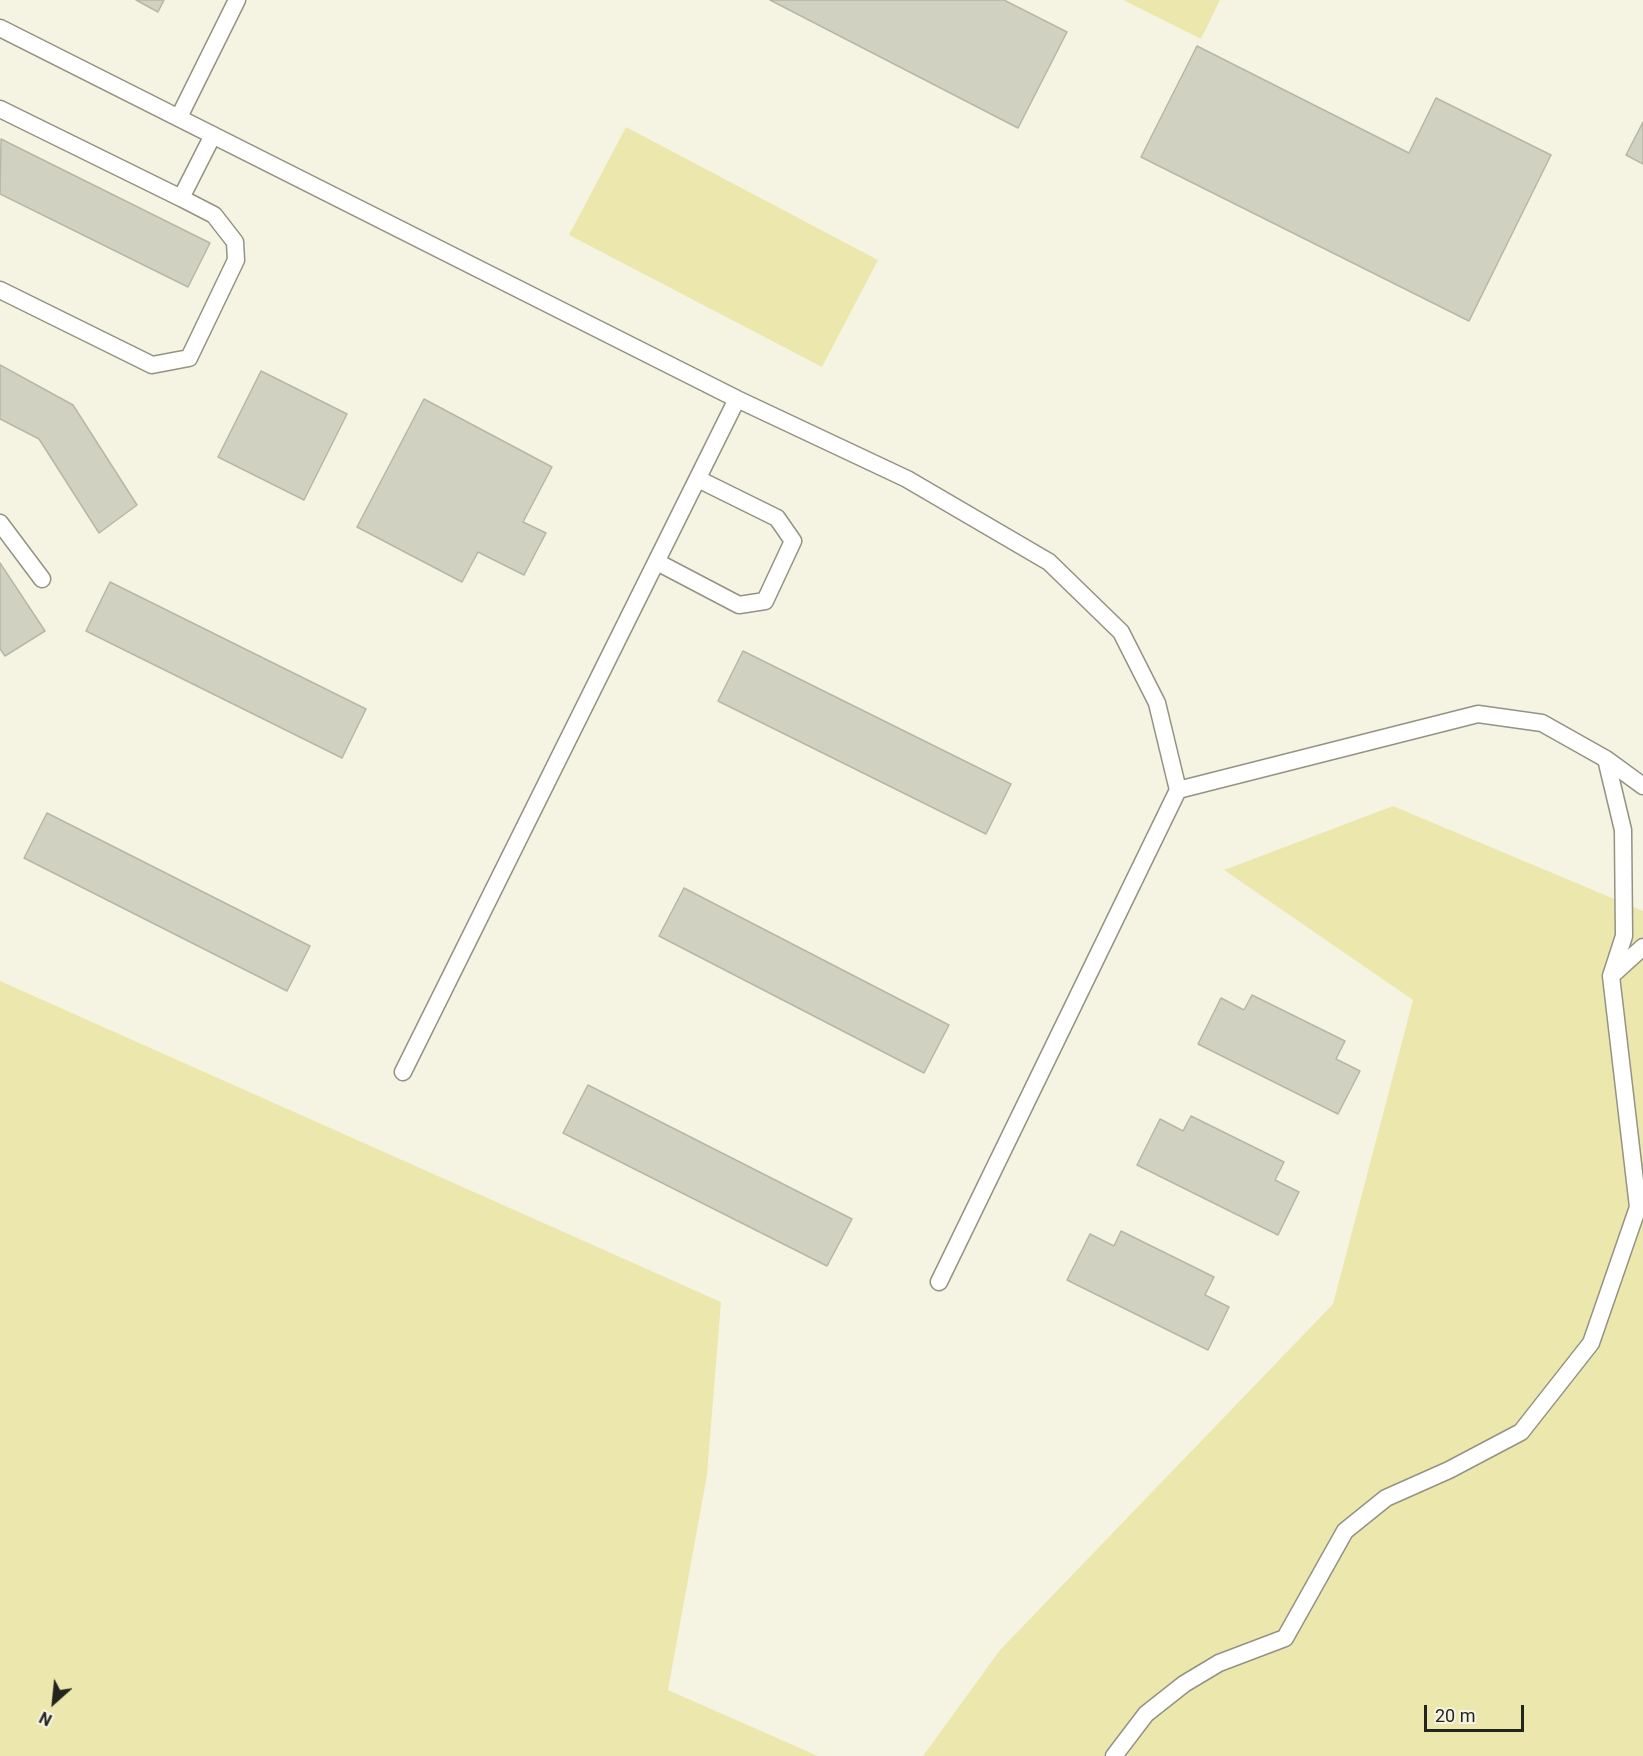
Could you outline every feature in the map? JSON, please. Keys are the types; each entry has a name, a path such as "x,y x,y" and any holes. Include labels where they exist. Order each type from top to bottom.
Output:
{"lane":[{"path":"179,117 237,0"},
{"path":"0,28 737,399 907,479 1049,562 1121,632 1157,703 1178,790 939,1282"},
{"path":"0,109 214,215 235,242 236,260 189,358 152,365 0,290"},
{"path":"181,198 213,135"},
{"path":"404,1072 737,399"},
{"path":"657,562 739,604 765,601 793,541 777,518 698,479"},
{"path":"0,523 42,579"},
{"path":"1178,790 1478,714 1542,723 1606,759 1643,786"},
{"path":"1114,1756 1146,1714 1184,1684 1219,1663 1285,1638 1345,1531 1386,1498 1449,1470 1521,1432 1591,1343 1638,1207 1611,976 1624,936 1623,830 1606,759"},
{"path":"1611,976 1643,947"}],"shaded area":[{"path":"1123,0 1220,0 1201,39"},
{"path":"626,127 878,260 822,367 569,235"},
{"path":"1393,806 1643,911 1643,1756 923,1756 1000,1650 1333,1304 1413,1000 1224,870"},
{"path":"0,981 721,1302 707,1475 668,1690 818,1756 0,1756"}],"building":[{"path":"136,0 164,0 158,12"},
{"path":"770,0 1004,0 1067,32 1018,128"},
{"path":"1197,46 1409,153 1436,98 1551,155 1469,321 1141,157"},
{"path":"1643,122 1643,164 1626,155"},
{"path":"1,139 210,243 188,287 0,194"},
{"path":"0,365 73,405 137,505 99,533 39,439 0,419"},
{"path":"261,371 347,414 304,500 218,457"},
{"path":"424,399 552,467 523,522 546,533 524,575 478,552 462,582 357,527"},
{"path":"0,563 45,631 5,656 0,649"},
{"path":"110,582 366,709 342,758 86,631"},
{"path":"743,651 1011,784 986,834 718,701"},
{"path":"47,813 310,946 287,991 24,858"},
{"path":"684,888 949,1025 924,1073 659,936"},
{"path":"1252,995 1345,1041 1336,1059 1360,1071 1338,1114 1198,1044 1221,998 1244,1010"},
{"path":"588,1085 852,1219 827,1266 563,1133"},
{"path":"1191,1116 1284,1162 1275,1180 1299,1192 1278,1235 1137,1165 1160,1119 1183,1131"},
{"path":"1121,1231 1214,1277 1205,1295 1229,1307 1208,1350 1067,1280 1090,1234 1114,1246"}]}
